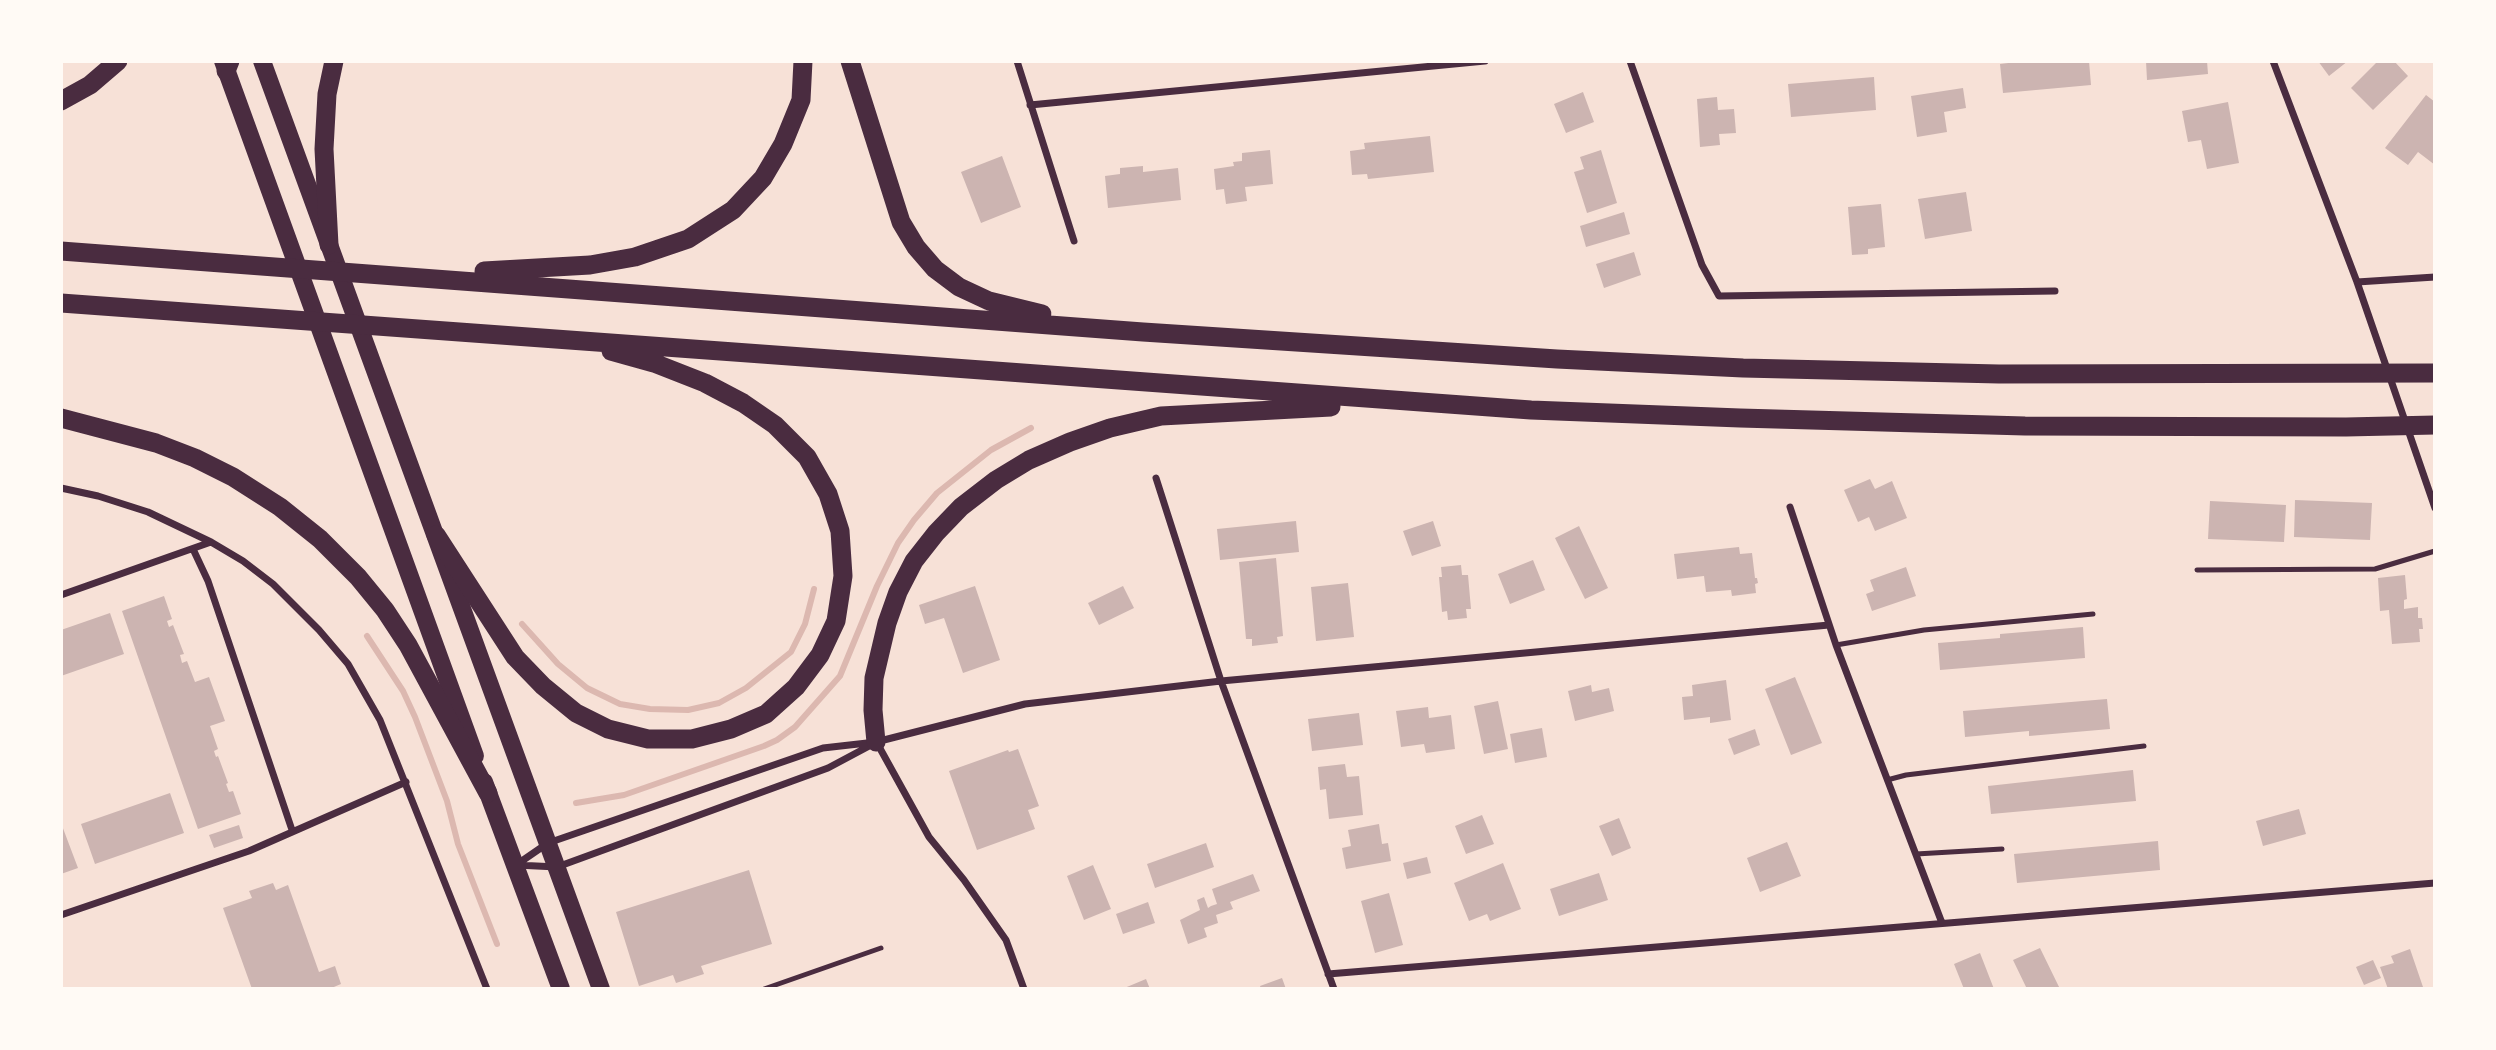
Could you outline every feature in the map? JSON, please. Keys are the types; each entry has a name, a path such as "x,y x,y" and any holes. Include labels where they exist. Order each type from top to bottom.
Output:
{"highway":[{"path":"61,101 90,85 118,61"},
{"path":"329,245 324,149 327,94 334,61"},
{"path":"410,276 590,265 635,257 688,239 733,210 763,178 783,144 801,100 803,61"},
{"path":"850,61 901,222 916,247 936,269 958,286 989,301 1143,332"},
{"path":"61,251 1143,332 1544,358 1742,368 2013,374 2435,373"},
{"path":"61,303 1531,410 2025,426 2435,425"},
{"path":"436,535 515,657 543,686 576,713 608,729 648,739 692,739 731,729 766,714 796,687 820,655 836,621 843,576 840,531 828,494 807,457 775,425 743,403 705,383 654,363 570,340"},
{"path":"876,742 874,678 887,623 898,592 914,561 936,533 961,507 996,480 1029,460 1070,442 1110,428 1161,416 1423,402"},
{"path":"61,418 121,432 195,458 279,507 320,539 358,577 385,610 408,645 488,793"}],"main road":[{"path":"262,61 601,989"},
{"path":"227,65 561,989"}],"street":[{"path":"1017,61 1074,241"},
{"path":"1030,105 1485,61"},
{"path":"1630,61 1702,265 1719,296 2055,291"},
{"path":"2273,61 2357,282 2435,508"},
{"path":"2357,282 2435,277"},
{"path":"1156,478 1221,681 1334,989"},
{"path":"61,488 148,512 211,542 243,561 281,591 348,664 380,720 486,989"},
{"path":"1790,508 1836,645 1941,923"},
{"path":"61,595 211,542"},
{"path":"193,550 208,581 292,830"},
{"path":"515,865 548,843 823,748 876,742 1025,704 1221,681 1829,625"},
{"path":"515,865 557,867 828,768 876,742"},
{"path":"876,742 929,837 972,891 1006,940 1024,989"},
{"path":"61,915 249,850 405,782"},
{"path":"1328,974 2435,883"}],"lane":[{"path":"2197,570 2375,569 2435,551"},
{"path":"1836,645 1924,630 2093,614"},
{"path":"1887,780 1906,775 2144,746"},
{"path":"1916,854 2002,849"},
{"path":"764,989 881,948"}],"building":[{"path":"2025,61 2089,61 2091,85 2003,93 2000,64"},
{"path":"2146,61 2207,61 2208,74 2147,80"},
{"path":"2318,61 2348,61 2329,76"},
{"path":"2378,61 2394,61 2408,76 2373,110 2351,88"},
{"path":"1874,77 1876,110 1791,117 1788,84"},
{"path":"1963,88 1966,108 1944,112 1947,132 1917,137 1911,96"},
{"path":"1583,92 1594,122 1566,133 1554,104"},
{"path":"2426,95 2435,102 2435,165 2418,152 2408,165 2385,148"},
{"path":"1717,97 1718,110 1734,109 1736,133 1719,134 1720,145 1700,147 1697,99"},
{"path":"2228,102 2239,163 2207,169 2201,140 2188,142 2182,111"},
{"path":"1430,136 1434,172 1368,179 1367,174 1352,175 1350,151 1365,149 1364,143"},
{"path":"1270,150 1273,184 1245,187 1247,201 1226,204 1224,189 1216,190 1214,169 1234,166 1233,162 1242,161 1242,153"},
{"path":"1601,150 1617,203 1587,213 1574,172 1584,169 1580,157"},
{"path":"1002,156 1021,207 981,223 961,172"},
{"path":"1143,166 1143,172 1178,168 1181,200 1108,208 1105,176 1120,174 1120,168"},
{"path":"1966,192 1972,231 1925,239 1918,199"},
{"path":"1881,204 1885,247 1868,249 1868,254 1852,255 1848,207"},
{"path":"1624,212 1630,234 1586,247 1580,226"},
{"path":"1634,252 1641,275 1604,288 1596,264"},
{"path":"1870,479 1875,489 1892,481 1907,518 1875,531 1869,517 1858,522 1844,490"},
{"path":"2295,500 2372,503 2370,540 2294,537"},
{"path":"2210,501 2286,505 2284,542 2208,539"},
{"path":"1296,521 1299,552 1220,560 1217,529"},
{"path":"1433,521 1441,546 1412,556 1403,531"},
{"path":"1579,526 1608,588 1585,599 1555,538"},
{"path":"1739,547 1740,554 1752,553 1758,583 1755,584 1756,593 1732,596 1731,590 1706,592 1704,576 1677,579 1674,554"},
{"path":"1276,558 1283,636 1277,637 1278,643 1252,646 1252,639 1246,639 1239,562"},
{"path":"1533,560 1545,590 1510,604 1498,574"},
{"path":"1461,565 1462,575 1468,575 1471,609 1466,609 1467,618 1448,620 1447,611 1442,612 1439,577 1442,577 1441,567"},
{"path":"1906,567 1916,596 1872,611 1866,594 1874,591 1870,580"},
{"path":"2405,575 2407,599 2404,600 2404,609 2418,607 2418,618 2422,618 2423,629 2419,629 2420,642 2392,644 2389,610 2380,611 2378,578"},
{"path":"1348,583 1354,637 1316,641 1311,587"},
{"path":"975,586 1000,660 963,673 944,618 925,624 919,605"},
{"path":"1123,586 1134,608 1099,625 1088,603"},
{"path":"164,596 172,619 167,621 169,627 173,625 184,654 180,655 182,663 187,661 195,682 209,677 225,721 210,726 218,749 214,751 228,783 229,792 233,791 241,814 198,829 122,611"},
{"path":"110,613 124,654 61,676 61,630"},
{"path":"2083,627 2085,658 1940,670 1938,643 2000,638 2000,634"},
{"path":"1795,677 1822,743 1791,755 1765,689"},
{"path":"1726,680 1731,720 1710,723 1710,717 1684,720 1682,697 1693,696 1692,685"},
{"path":"1591,685 1592,692 1609,688 1614,711 1575,721 1568,691"},
{"path":"2107,699 2110,729 2029,736 2029,731 1965,737 1963,711"},
{"path":"1498,701 1508,749 1484,754 1474,706"},
{"path":"1428,707 1429,718 1451,715 1455,749 1426,753 1424,744 1401,747 1396,711"},
{"path":"1359,713 1363,745 1312,751 1308,719"},
{"path":"1542,728 1547,757 1515,763 1510,734"},
{"path":"1755,729 1760,745 1734,755 1728,739"},
{"path":"1018,749 1039,806 1028,810 1035,829 977,850 949,771"},
{"path":"1345,764 1347,777 1359,776 1363,815 1329,819 1326,789 1320,790 1318,767"},
{"path":"2133,770 2136,801 1991,814 1988,786"},
{"path":"170,793 184,833 95,864 81,824"},
{"path":"2299,809 2306,834 2263,846 2256,821"},
{"path":"1482,815 1494,844 1466,854 1455,826"},
{"path":"1619,818 1631,848 1612,856 1599,826"},
{"path":"61,823 78,868 61,874"},
{"path":"1379,824 1382,844 1388,843 1391,861 1346,869 1342,848 1351,846 1348,830"},
{"path":"239,825 243,838 214,848 209,835"},
{"path":"2158,841 2160,870 2017,883 2014,854"},
{"path":"1787,842 1801,876 1760,892 1747,858"},
{"path":"1206,843 1214,867 1155,888 1147,864"},
{"path":"1427,857 1431,873 1407,879 1403,863"},
{"path":"1503,863 1521,909 1490,921 1487,914 1469,921 1454,883"},
{"path":"1093,865 1111,909 1084,920 1067,876"},
{"path":"749,870 772,944 701,966 704,974 676,983 673,975 639,986 616,912"},
{"path":"1599,873 1608,900 1559,916 1550,889"},
{"path":"1253,874 1260,891 1230,902 1233,909 1216,915 1218,923 1204,928 1207,937 1188,944 1180,920 1200,910 1197,900 1204,897 1208,908 1217,904 1212,889"},
{"path":"273,883 276,890 288,885 319,972 335,966 341,984 329,989 252,989 223,908 252,898 249,891"},
{"path":"1389,893 1403,945 1375,953 1361,901"},
{"path":"1148,902 1155,923 1123,934 1116,914"},
{"path":"2040,948 2060,989 2027,989 2013,960"},
{"path":"2410,949 2423,987 2388,989 2380,967 2394,963 2391,956"},
{"path":"1980,953 1994,989 1964,989 1954,964"},
{"path":"2373,960 2381,978 2364,985 2356,967"},
{"path":"1282,978 1286,989 1261,989 1260,986"},
{"path":"1146,979 1150,989 1122,989"}],"waterway":[{"path":"576,803 624,795 764,746 795,727 840,676 877,586 898,543 914,520 937,493 991,450 1031,428"},
{"path":"522,624 558,664 587,688 620,704 650,709 688,710 719,703 746,688 791,652 805,624 814,589"},
{"path":"367,636 403,691 415,717 447,801 458,844 497,944"}]}
